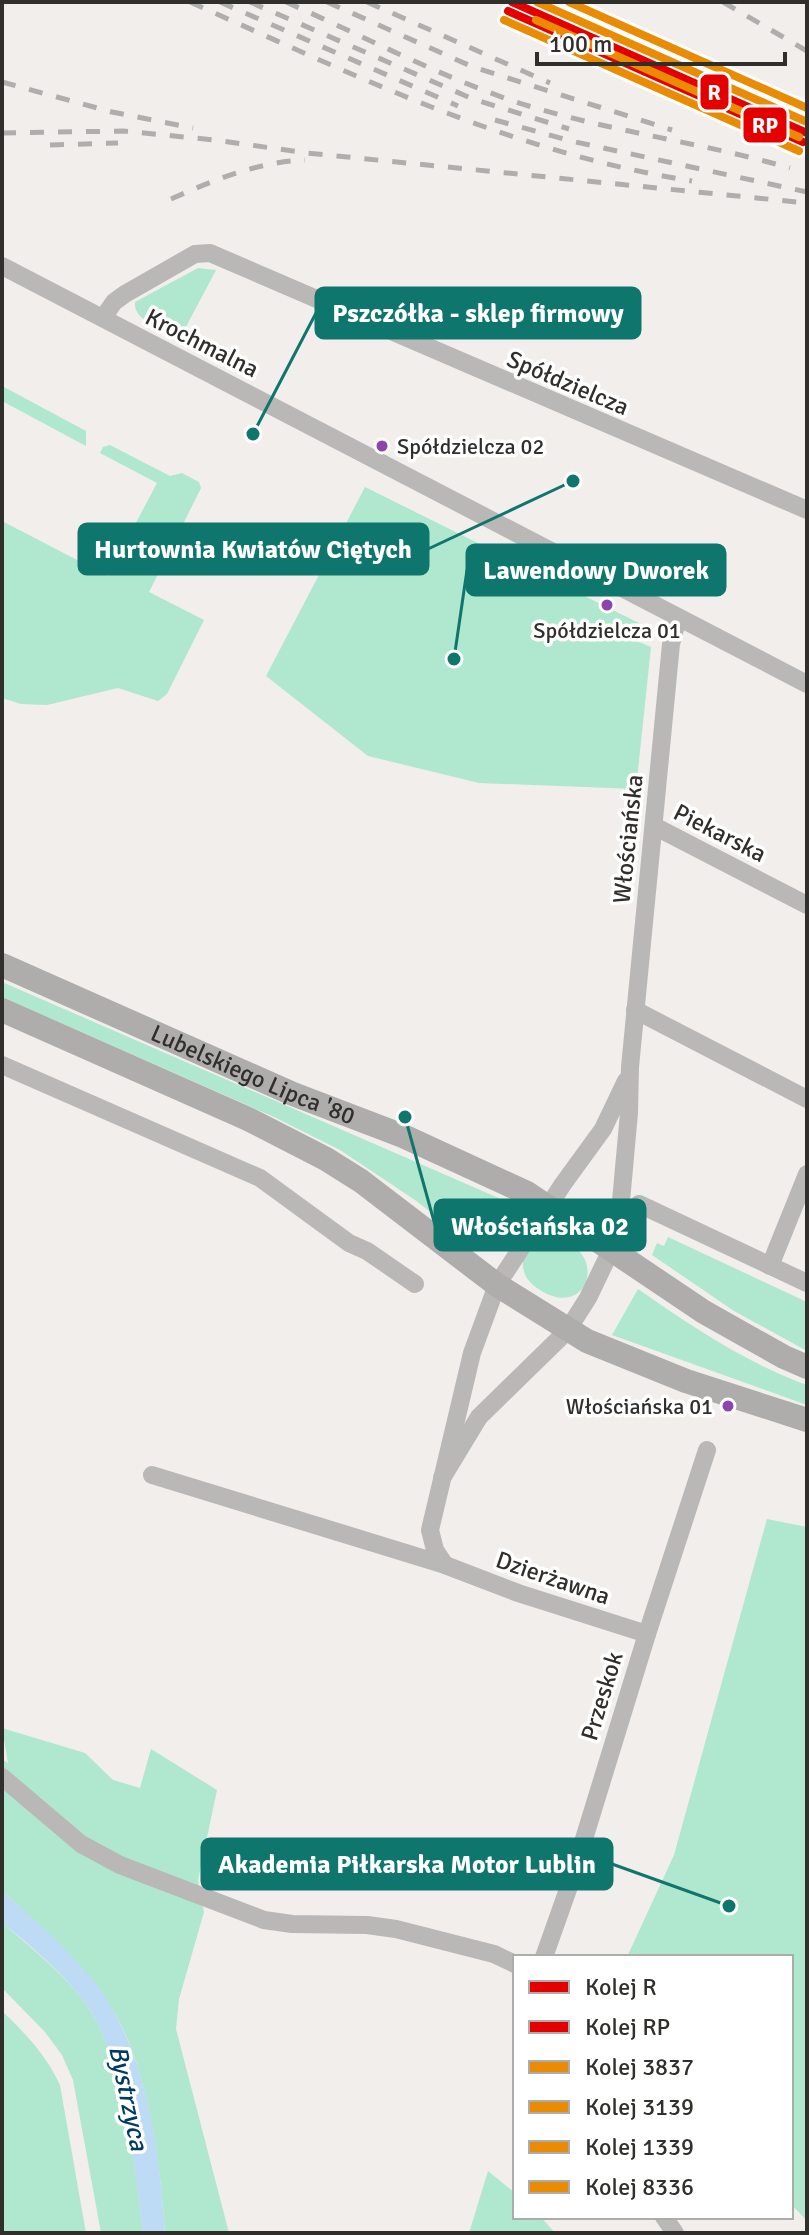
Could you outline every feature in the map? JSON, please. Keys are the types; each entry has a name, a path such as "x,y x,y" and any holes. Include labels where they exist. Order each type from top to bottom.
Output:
{"main road":[{"name":"Lubelskiego Lipca '80","path":"2,965 293,1094 403,1136 519,1189 549,1206 611,1250"},
{"name":"Lubelskiego Lipca '80","path":"2,1010 248,1119 326,1159 361,1181 497,1285 567,1331"},
{"path":"611,1250 733,1330 807,1367"},
{"path":"567,1331 640,1364 807,1420"}],"street":[{"name":"Spółdzielcza","path":"103,318 114,302 125,294 195,254 210,253 807,510"},
{"name":"Krochmalna","path":"2,266 807,684"},
{"name":"Włościańska","path":"567,1331 588,1298 611,1250 620,1212 635,1010 671,644 678,618"},
{"name":"Piekarska","path":"654,826 807,905"},
{"path":"635,1010 807,1099"},
{"path":"2,1065 260,1178 349,1243 367,1251 415,1284"},
{"name":"Włościańska","path":"497,1285 603,1129 623,1090 630,1067"},
{"path":"770,1266 807,1174"},
{"path":"639,1204 807,1283"},
{"path":"445,1565 435,1550 430,1530 472,1353 497,1285"},
{"path":"442,1478 479,1417 567,1331"},
{"name":"Przeskok","path":"545,1955 572,1878 707,1450"},
{"name":"Dzierżawna","path":"152,1475 445,1565 518,1593 647,1634"},
{"path":"2,1777 81,1844 120,1865 264,1920 396,1929 494,1954 513,1963"}],"green space":[{"path":"198,268 216,270 180,338 139,315 135,302"},
{"path":"2,386 86,431 86,446 2,401"},
{"path":"110,445 170,476 182,473 199,482 201,488 149,592 204,620 167,694 158,701 118,688 47,705 21,704 2,698 2,521 108,576 157,483 100,453 103,447"},
{"path":"365,487 641,624 634,640 651,647 636,789 479,783 368,756 266,676"},
{"path":"2,982 501,1199 473,1245 415,1200 340,1150 274,1117 2,997"},
{"path":"546,1237 567,1242 580,1252 587,1265 587,1279 581,1290 571,1297 556,1297 537,1288 525,1273 523,1262 528,1249 537,1240"},
{"path":"668,1237 807,1302 807,1351 734,1311 652,1255 657,1243 664,1246"},
{"path":"638,1289 741,1355 807,1385 807,1405 612,1335"},
{"path":"767,1519 807,1527 807,2221 793,2206 793,1955 628,1955 674,1855"},
{"path":"2,1728 85,1753 113,1780 140,1788 151,1749 217,1790 198,1880 204,1912 179,1999 176,2029 229,2233 165,2233 150,2114 133,2052 121,2026 108,2003 71,1958 2,1891 2,1759 8,1763"},
{"path":"2,1922 67,1981 99,2027 111,2054 126,2114 143,2233 101,2233 73,2080 62,2055 45,2032 2,1988"},
{"path":"2,2011 35,2045 60,2085 86,2233 2,2233"},
{"path":"488,2171 513,2191 513,2219 543,2219 555,2233 469,2233"}],"water":[{"name":"Bystrzyca","path":"2,1891 76,1961 115,2013 128,2042 148,2105 155,2138 165,2233 143,2233 126,2114 110,2054 99,2027 67,1981 2,1922"}],"railway":[{"path":"190,2 374,84 497,131 625,168 692,181"},
{"path":"220,2 458,106"},
{"path":"250,2 473,99 569,129"},
{"path":"286,2 429,68 516,102 584,121 790,168"},
{"path":"327,2 473,67 672,130"},
{"path":"367,2 550,83"},
{"path":"723,2 807,51"},
{"path":"2,82 112,112 193,128"},
{"path":"495,120 571,141 807,192"},
{"path":"2,133 123,131 307,153 807,203"},
{"path":"50,145 118,143"},
{"path":"171,199 253,168 305,160"}],"rail line":[{"name":"R","path":"512,2 807,133"},
{"name":"3837","path":"537,2 807,122"},
{"name":"1339","path":"569,2 807,108"},
{"name":"RP","path":"508,11 803,142"},
{"name":"3139","path":"504,20 799,151"},
{"name":"8336","path":"536,20 799,137"}],"place":[{"name":"Pszczółka - sklep firmowy","path":"253,434"},
{"name":"Spółdzielcza 02","path":"382,446"},
{"name":"Hurtownia Kwiatów Ciętych","path":"573,481"},
{"name":"Spółdzielcza 01","path":"607,605"},
{"name":"Lawendowy Dworek","path":"454,659"},
{"name":"Włościańska 02","path":"405,1117"},
{"name":"Włościańska 01","path":"728,1406"},
{"name":"Akademia Piłkarska Motor Lublin","path":"729,1906"}]}
